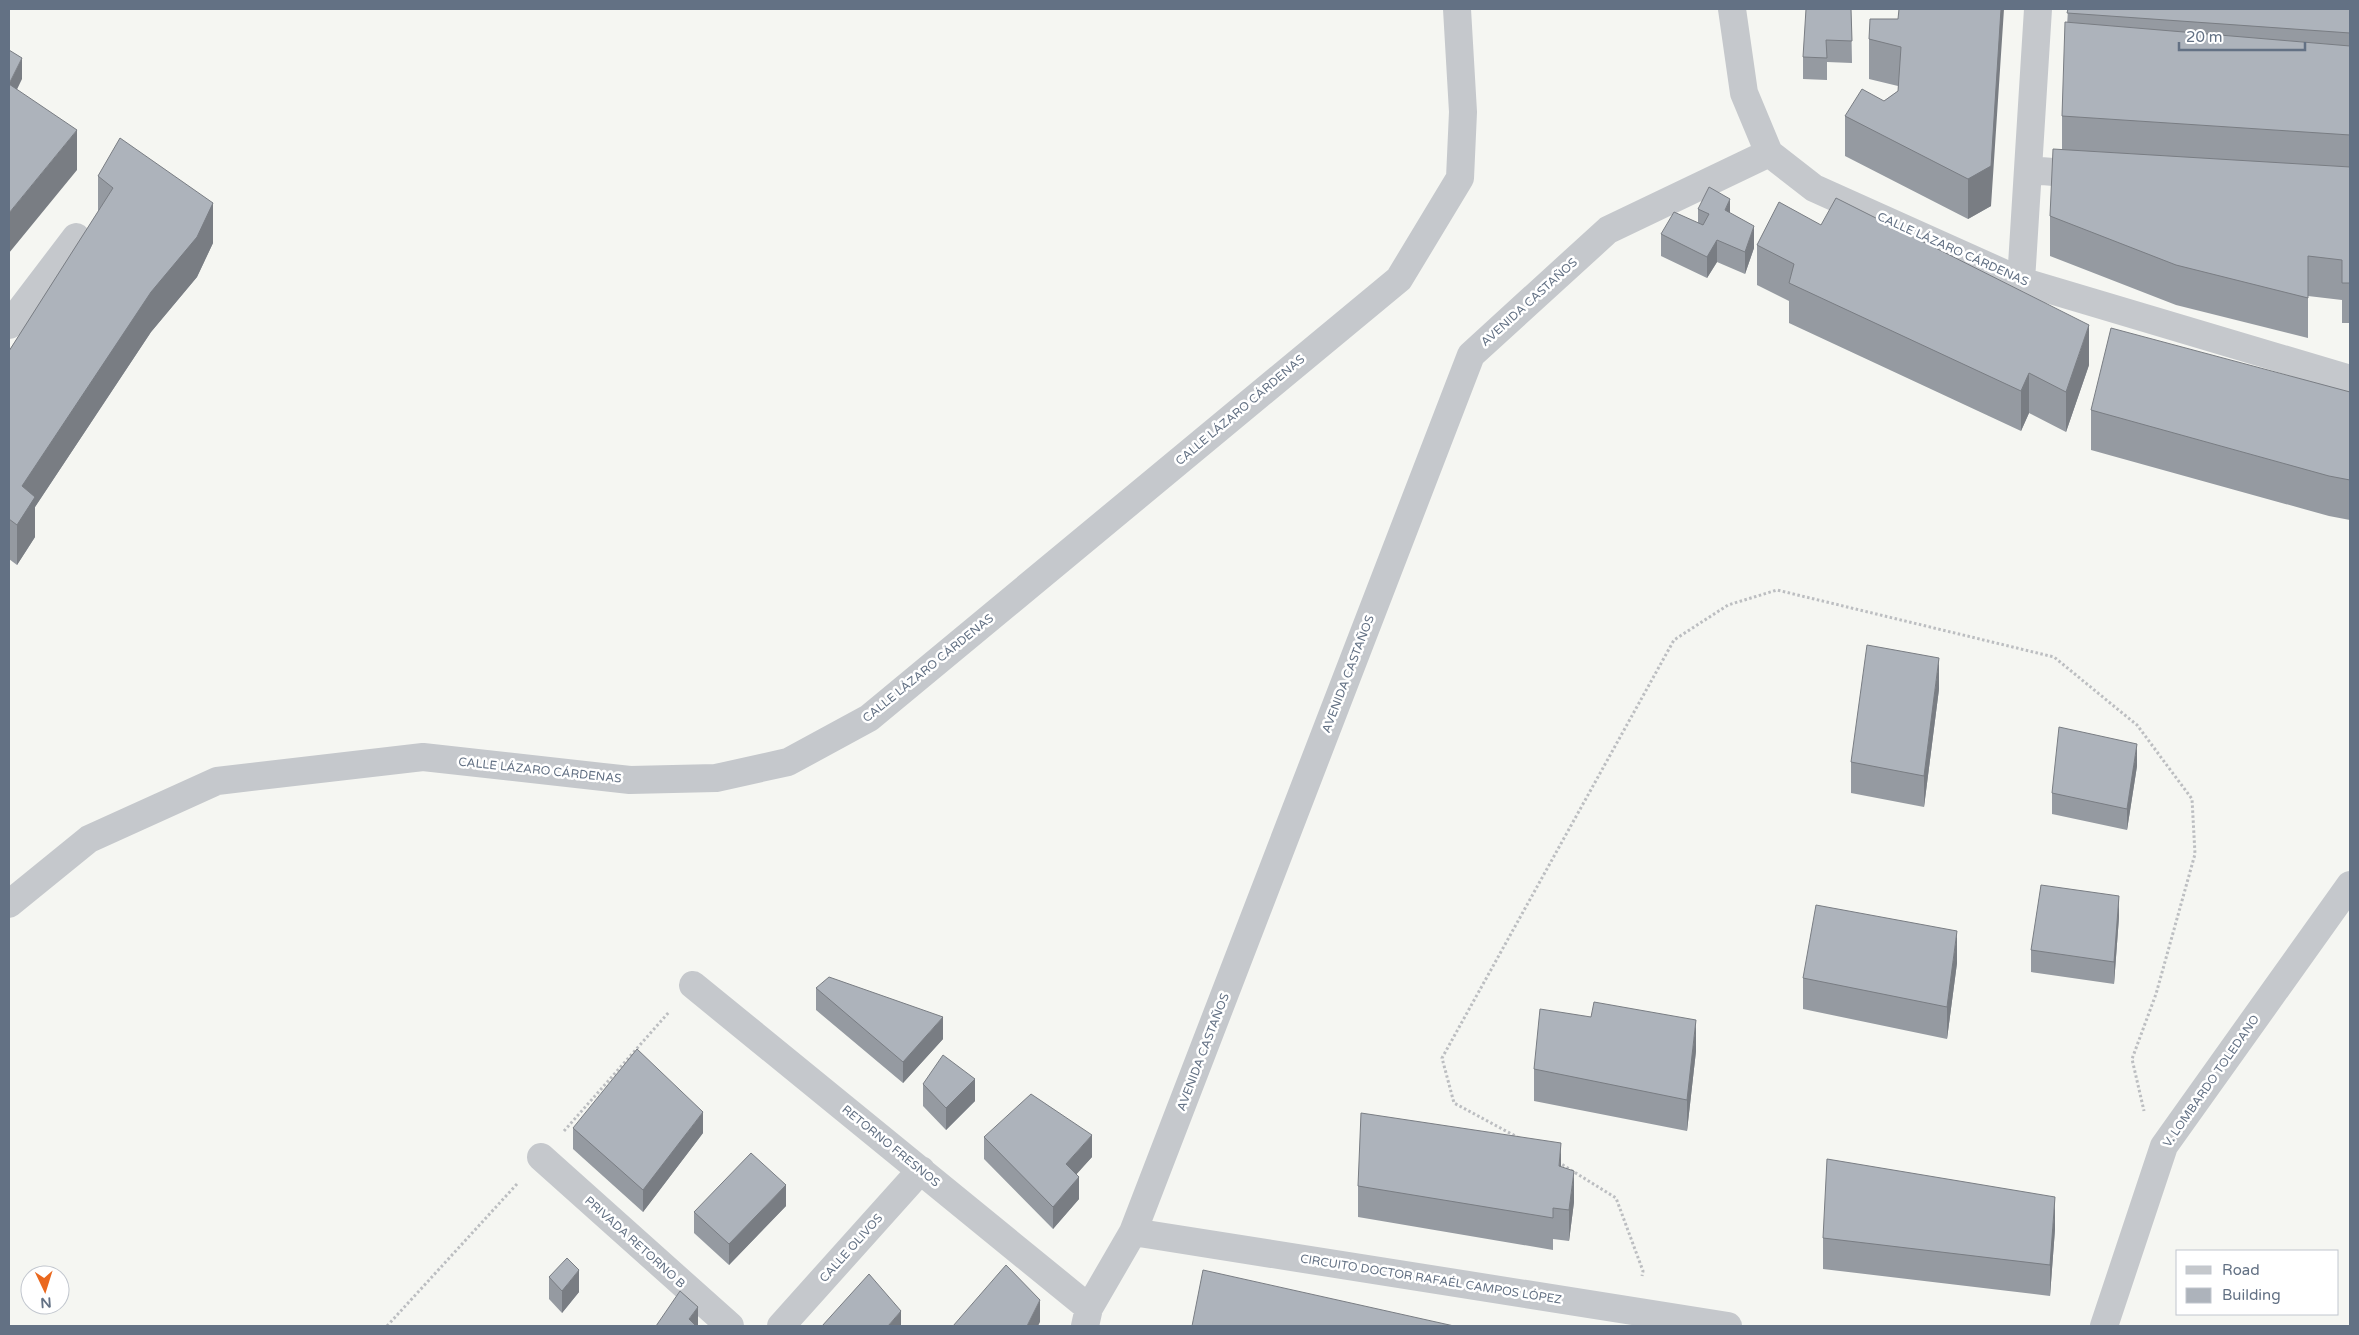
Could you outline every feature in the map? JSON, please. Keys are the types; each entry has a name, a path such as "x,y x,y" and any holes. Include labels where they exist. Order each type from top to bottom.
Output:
{"street":[{"name":"CALLE LÁZARO CÁRDENAS","path":"9,904 89,839 217,781 423,757 630,780 716,778 788,762 869,718 1398,280 1460,178 1463,112 1457,9"},
{"name":"CALLE LÁZARO CÁRDENAS","path":"1732,9 1744,93 1769,153 1814,188 2021,281 2350,379"},
{"path":"2021,281 2038,9"},
{"name":"AVENIDA CASTAÑOS","path":"1087,1317 1133,1232 1471,355 1608,230 1769,153"},
{"path":"2028,170 2116,177"},
{"path":"9,325 76,238"},
{"name":"V. LOMBARDO TOLEDANO","path":"2104,1326 2164,1146 2350,885"},
{"name":"RETORNO FRESNOS","path":"692,985 921,1170 1087,1317"},
{"name":"PRIVADA RETORNO B","path":"541,1157 730,1326"},
{"name":"CALLE OLIVOS","path":"781,1326 921,1170"},
{"name":"CIRCUITO DOCTOR RAFAÉL CAMPOS LÓPEZ","path":"1133,1232 1728,1326"}],"path":[{"path":"1522,1139 1454,1103 1442,1058 1674,640 1728,605 1777,590 2054,657 2137,726 2192,799 2195,854 2156,994 2132,1060 2147,1122 2164,1146"},
{"path":"1554,1159 1616,1198 1643,1271 1636,1312"}],"building":[{"path":"1806,9 1851,9 1852,41 1826,40 1827,58 1803,57"},
{"path":"1899,9 2001,9 1991,166 1968,179 1845,116 1862,89 1884,101 1898,91 1901,47 1869,39 1870,19 1898,19"},
{"path":"2068,9 2350,9 2350,33 2067,13"},
{"path":"2065,22 2350,46 2350,135 2062,116"},
{"path":"9,50 22,58 9,84"},
{"path":"9,84 77,130 9,213"},
{"path":"120,138 213,203 197,237 151,292 22,486 35,497 17,525 9,519 9,351 113,188 98,176"},
{"path":"2053,149 2350,167 2350,283 2342,283 2342,260 2308,256 2308,298 2176,265 2050,216"},
{"path":"1709,187 1730,199 1725,210 1754,226 1745,252 1717,240 1707,257 1661,234 1674,212 1703,225 1709,214 1698,209"},
{"path":"1836,198 2089,325 2066,392 2029,373 2021,391 1789,283 1794,264 1757,245 1779,202 1821,225"},
{"path":"2111,328 2350,392 2350,480 2329,476 2091,410"},
{"path":"1867,645 1939,658 1924,776 1851,762"},
{"path":"2059,727 2137,744 2127,809 2052,793"},
{"path":"2041,885 2119,896 2114,962 2031,950"},
{"path":"1816,905 1957,931 1947,1007 1803,978"},
{"path":"829,977 943,1017 903,1062 816,988"},
{"path":"1594,1002 1696,1020 1687,1100 1534,1069 1540,1009 1591,1017"},
{"path":"637,1049 703,1112 643,1190 573,1128"},
{"path":"943,1055 975,1079 946,1108 923,1084"},
{"path":"1031,1094 1092,1135 1066,1164 1079,1177 1053,1207 984,1137"},
{"path":"1361,1113 1561,1143 1559,1166 1574,1171 1569,1210 1553,1208 1553,1218 1358,1186"},
{"path":"751,1153 786,1185 729,1244 694,1212"},
{"path":"1827,1159 2055,1197 2050,1265 1823,1238"},
{"path":"567,1258 579,1270 562,1291 549,1277"},
{"path":"1006,1265 1040,1300 1027,1326 953,1326"},
{"path":"1203,1270 1454,1326 1192,1326"},
{"path":"869,1274 901,1311 888,1326 822,1326"},
{"path":"680,1291 698,1307 689,1319 696,1326 656,1326"}]}
